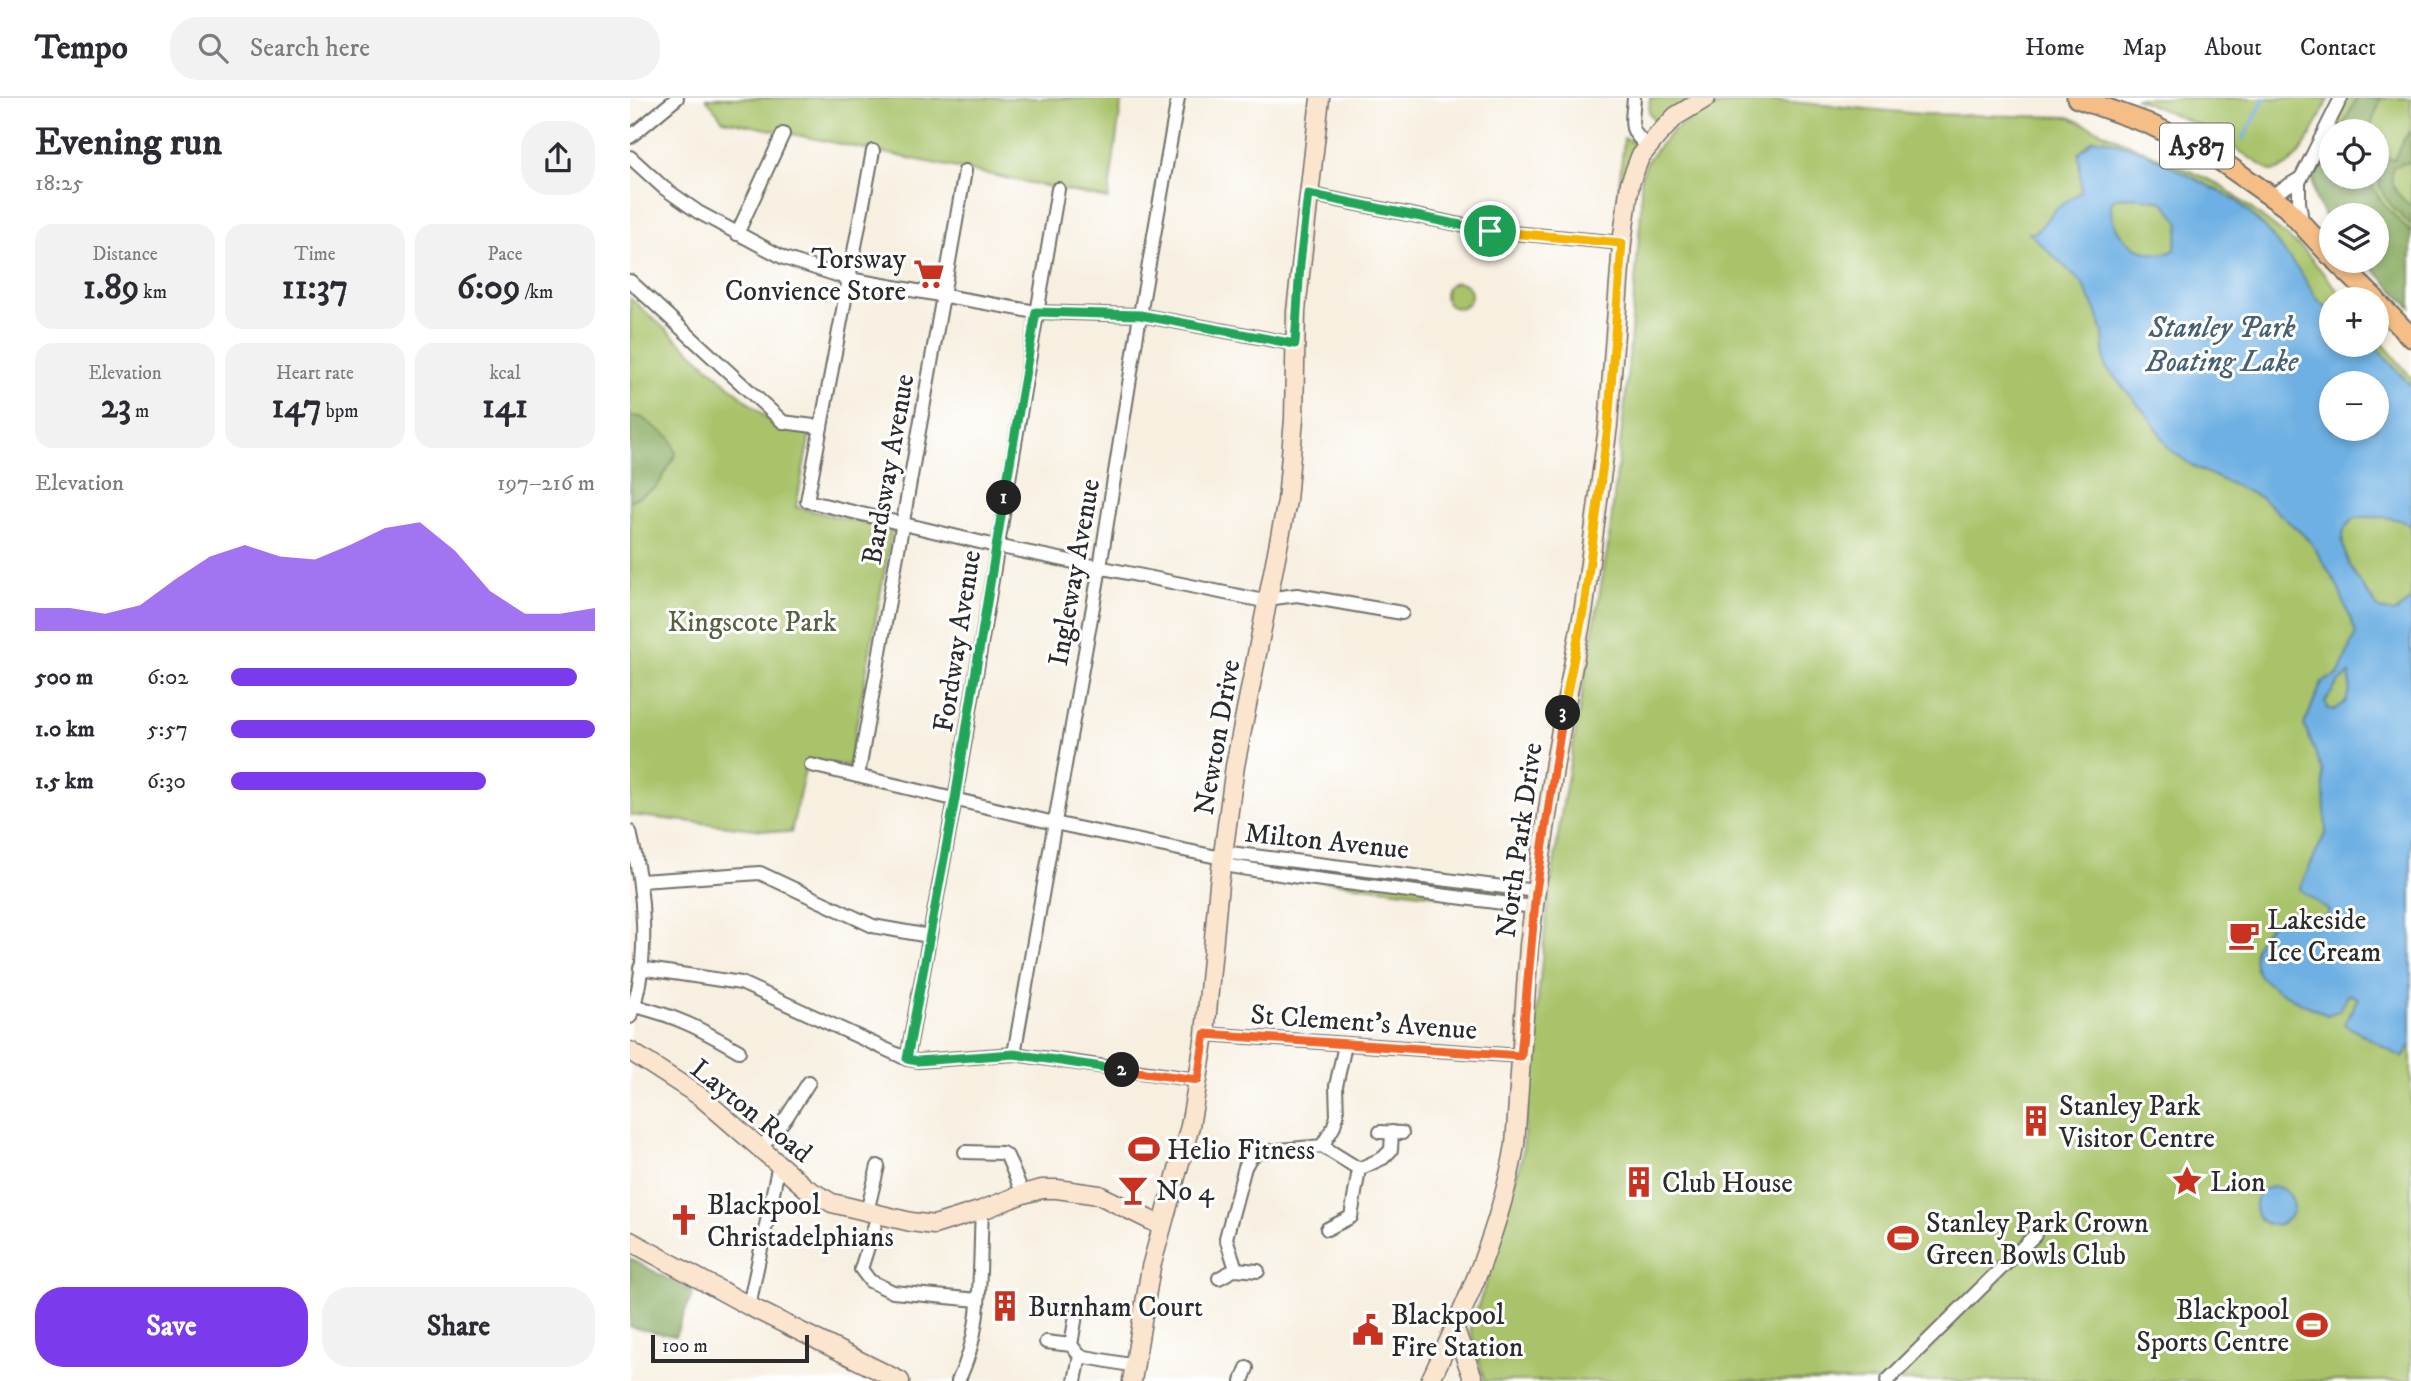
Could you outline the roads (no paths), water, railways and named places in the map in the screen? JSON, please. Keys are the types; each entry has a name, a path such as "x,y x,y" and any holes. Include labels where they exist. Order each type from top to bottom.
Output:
{"main road":[{"name":"A587","path":"2077,98 2147,123 2194,144 2286,207 2319,243"},
{"path":"2348,273 2363,287"},
{"path":"2389,314 2411,337"}],"street":[{"path":"630,138 677,98"},
{"name":"Ingleway Avenue","path":"1014,1054 1100,567 1178,98"},
{"name":"Newton Drive","path":"1133,1373 1148,1284 1190,1126 1205,1034 1222,858 1235,766 1288,490 1294,419 1297,299 1320,98"},
{"path":"1634,98 1632,128 1634,134 1648,147"},
{"name":"North Park Drive","path":"1430,1381 1478,1275 1509,1178 1515,1145 1535,899 1555,762 1586,595 1608,426 1622,243 1630,183 1634,170 1648,147 1676,116 1706,98"},
{"path":"2304,226 2299,202 2301,178 2341,98"},
{"path":"737,234 783,134"},
{"path":"873,151 807,501 996,546 1259,600 1297,595 1402,613"},
{"path":"630,157 684,203 737,234 784,258 849,279 1036,312 1140,315 1295,344"},
{"name":"Bardsway Avenue","path":"858,776 965,171"},
{"path":"2273,198 2279,191 2301,178"},
{"name":"Fordway Avenue","path":"907,1059 955,799 1058,189"},
{"path":"1308,194 1490,231 1622,243"},
{"path":"630,281 783,422 821,427"},
{"name":"Milton Avenue","path":"811,765 1054,823 1222,858 1230,866 1292,876 1535,899"},
{"path":"630,832 641,881 642,918 640,968 632,1012 668,1014 696,1026 739,1051"},
{"path":"641,881 760,873 873,926 929,936"},
{"path":"640,968 741,983 907,1059 918,1061 1014,1054 1198,1080"},
{"name":"St Clement's Avenue","path":"1205,1034 1521,1056"},
{"path":"1322,1146 1337,1116 1336,1086 1345,1045"},
{"name":"Layton Road","path":"630,1051 701,1097 819,1198 872,1213 934,1225 1042,1189 1089,1192 1162,1226"},
{"path":"761,1148 786,1118 808,1082"},
{"path":"1359,1170 1383,1158 1391,1150 1391,1132"},
{"path":"1236,1269 1226,1238 1245,1167 1250,1158 1269,1150 1322,1146 1359,1170"},
{"path":"965,1152 1002,1153 1007,1156 1023,1194"},
{"path":"749,1306 779,1164"},
{"path":"878,1166 861,1269 870,1281 893,1292 978,1300"},
{"path":"1327,1229 1356,1219 1359,1170"},
{"path":"958,1381 966,1365 976,1325 982,1210"},
{"path":"1887,1381 2035,1234"},
{"path":"630,1241 749,1306 900,1381"},
{"path":"1219,1278 1236,1269 1258,1271"},
{"path":"1071,1345 1076,1315"},
{"path":"1455,1330 1474,1381"},
{"path":"1046,1342 1071,1345 1080,1356 1133,1373"},
{"path":"1075,1381 1080,1356"},
{"path":"1242,1381 1247,1368"}],"water":[{"name":"Stanley Park Boating Lake","path":"2093,139 2106,140 2142,151 2236,200 2267,230 2319,301 2319,357 2385,357 2411,386 2411,526 2391,518 2359,517 2348,524 2343,537 2343,547 2352,570 2379,609 2394,613 2411,600 2411,1044 2403,1058 2344,1024 2358,998 2349,994 2339,1011 2327,1015 2273,987 2260,976 2256,967 2254,958 2259,940 2272,924 2293,915 2305,916 2320,923 2329,911 2299,889 2326,832 2323,772 2304,725 2322,682 2338,675 2356,633 2337,585 2310,541 2262,498 2194,467 2169,449 2152,421 2105,366 2103,333 2096,310 2082,283 2029,233 2036,232 2056,209 2081,191 2079,153","holes":["2115,198 2158,200 2166,204 2180,224 2174,251 2163,254 2140,250 2130,244 2122,236 2112,215 2111,204","2350,674 2346,702 2334,710 2327,708 2325,702 2338,683"]},
{"path":"2274,1187 2288,1192 2293,1206 2288,1220 2274,1225 2260,1220 2255,1206 2260,1192"}],"waterway":[{"path":"2243,139 2265,98"}],"place":[{"name":"Torsway Convience Store","path":"929,274"},
{"name":"Lakeside Ice Cream","path":"2244,935"},
{"name":"Stanley Park Visitor Centre","path":"2036,1121"},
{"name":"Helio Fitness","path":"1144,1149"},
{"name":"Lion","path":"2187,1181"},
{"name":"Club House","path":"1639,1182"},
{"name":"No 4","path":"1133,1190"},
{"name":"Blackpool Christadelphians","path":"684,1220"},
{"name":"Stanley Park Crown Green Bowls Club","path":"1903,1238"},
{"name":"Burnham Court","path":"1005,1306"},
{"name":"Blackpool Sports Centre","path":"2312,1325"},
{"name":"Blackpool Fire Station","path":"1368,1330"}],"park label":[{"name":"Kingscote Park","path":"752,621"}]}
